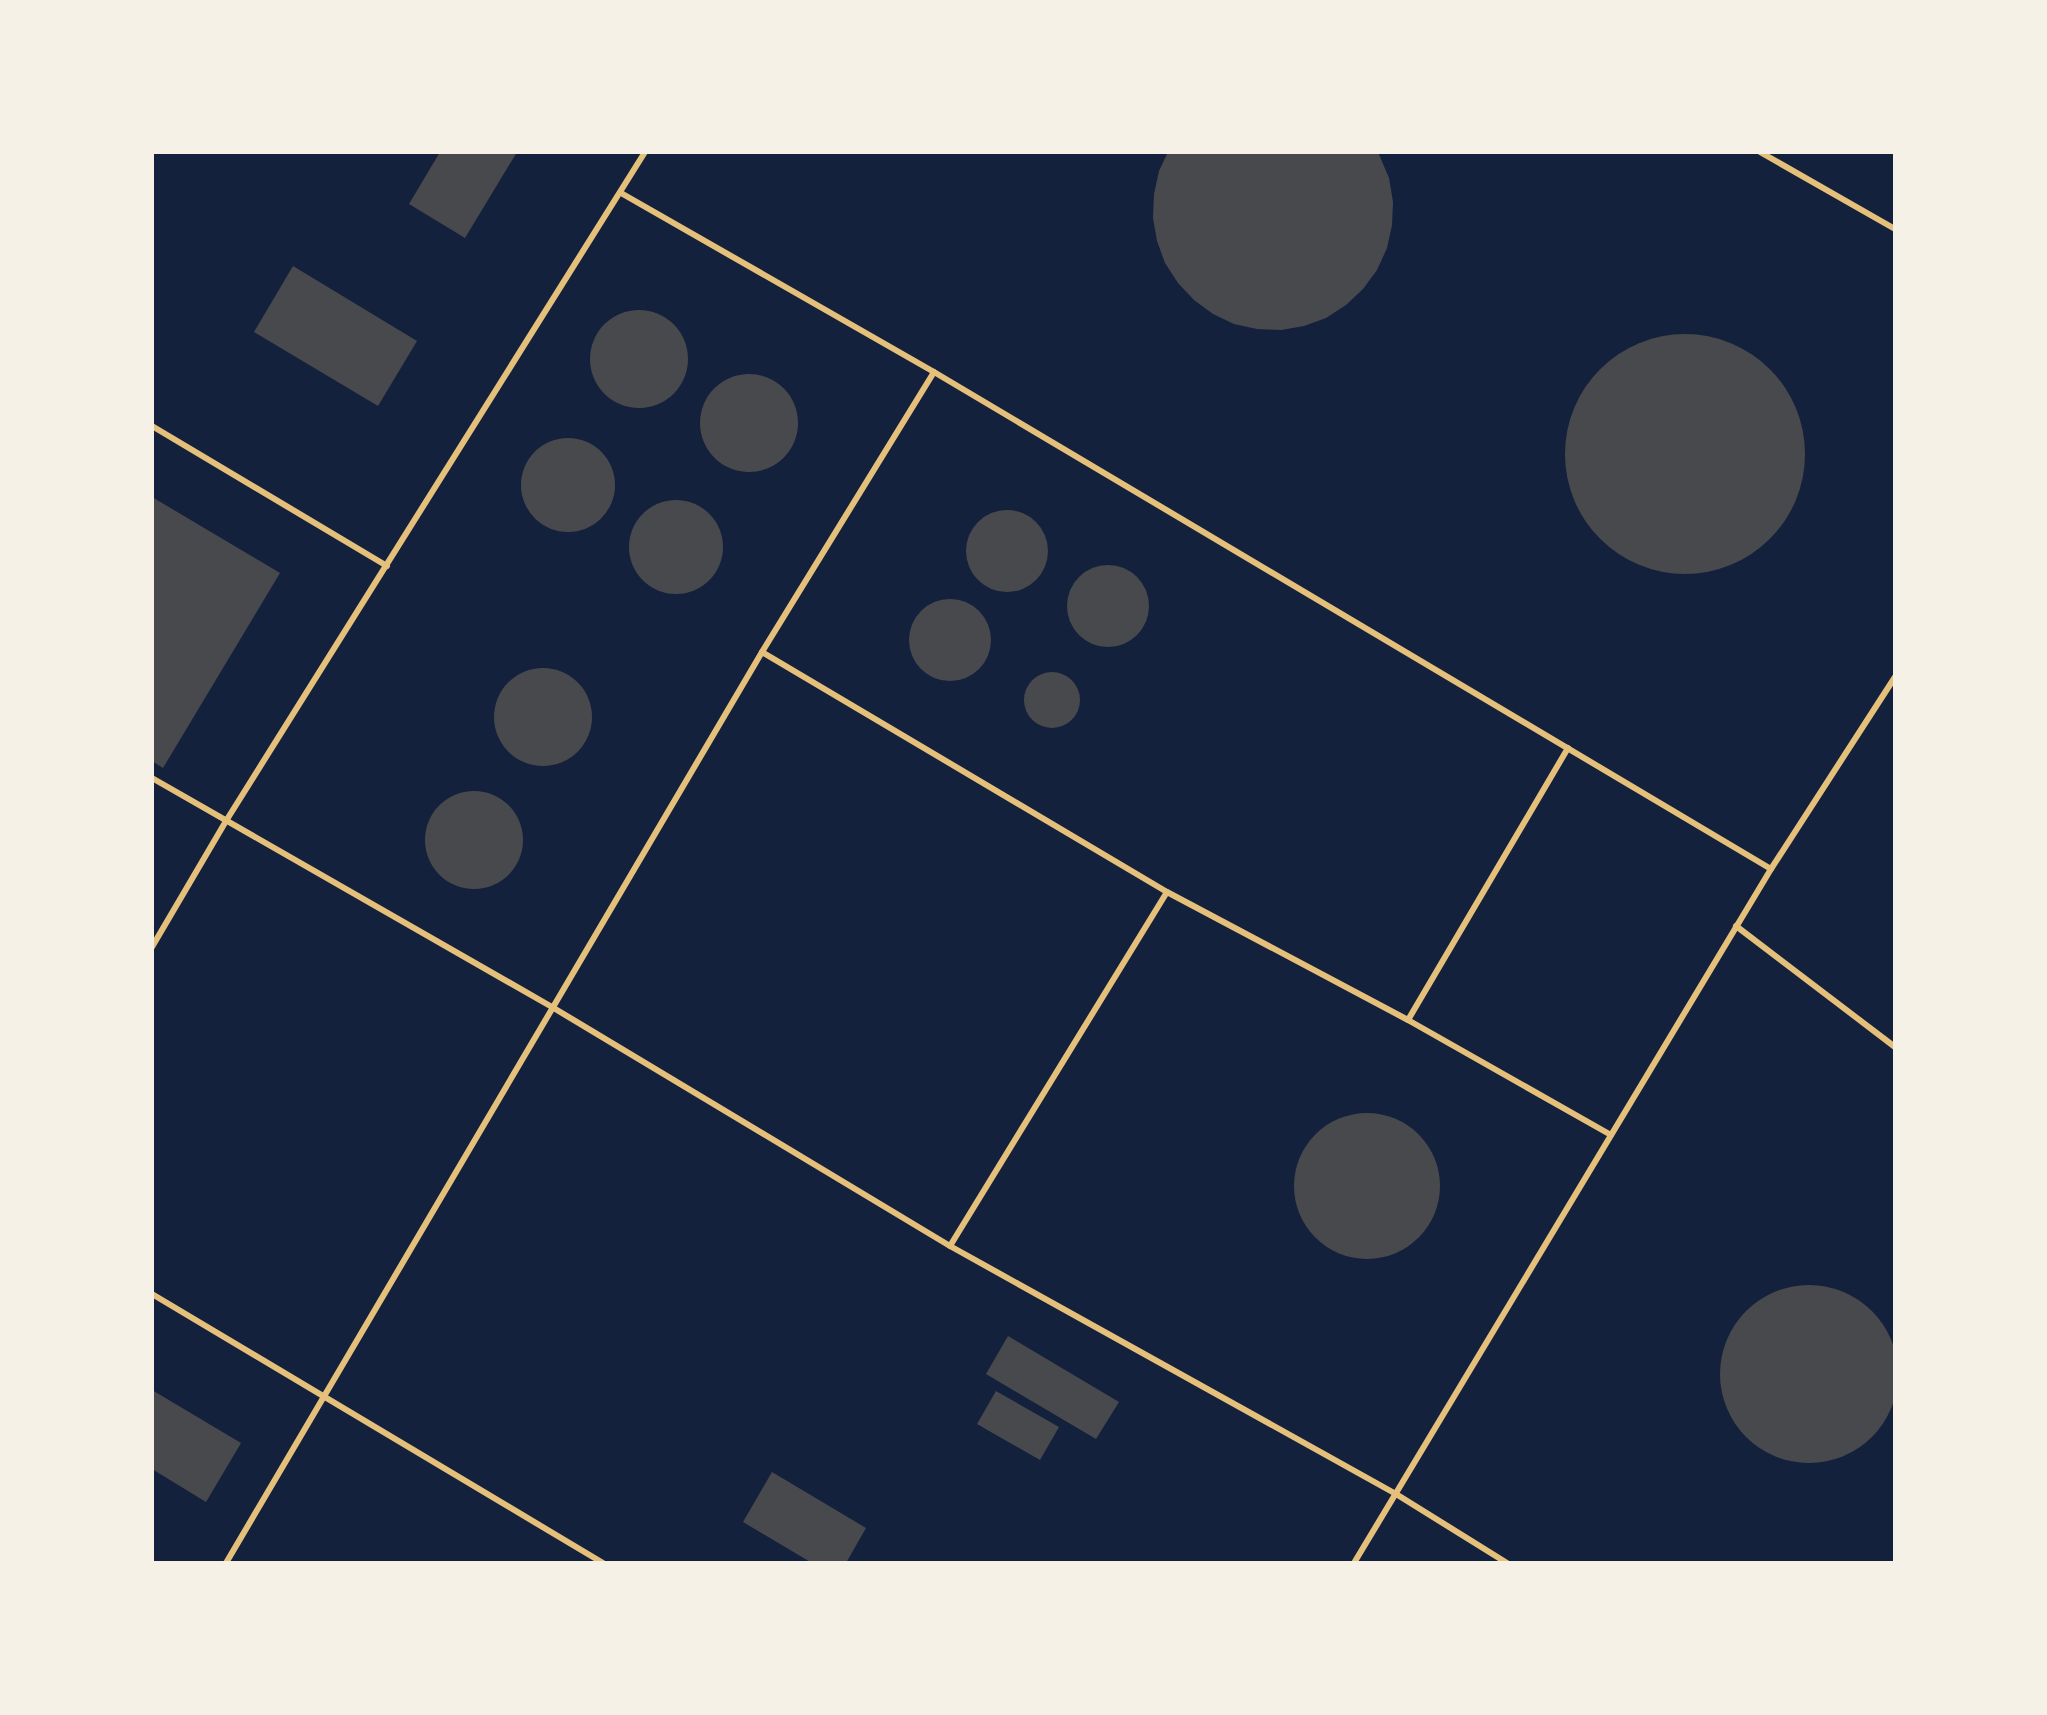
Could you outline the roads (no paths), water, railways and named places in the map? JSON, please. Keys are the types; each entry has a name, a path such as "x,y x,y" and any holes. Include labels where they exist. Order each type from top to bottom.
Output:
{"lane":[{"path":"152,947 226,821 645,152"},
{"path":"1760,152 1895,229"},
{"path":"621,193 934,372 1771,869"},
{"path":"226,1563 762,652 934,372"},
{"path":"152,426 387,566"},
{"path":"762,652 1167,892 1408,1020 1611,1135"},
{"path":"1354,1563 1736,926 1895,677"},
{"path":"1408,1020 1568,748"},
{"path":"152,778 552,1007 950,1246 1396,1494 1507,1563"},
{"path":"950,1246 1167,892"},
{"path":"1736,926 1895,1047"},
{"path":"152,1294 603,1563"}]}
